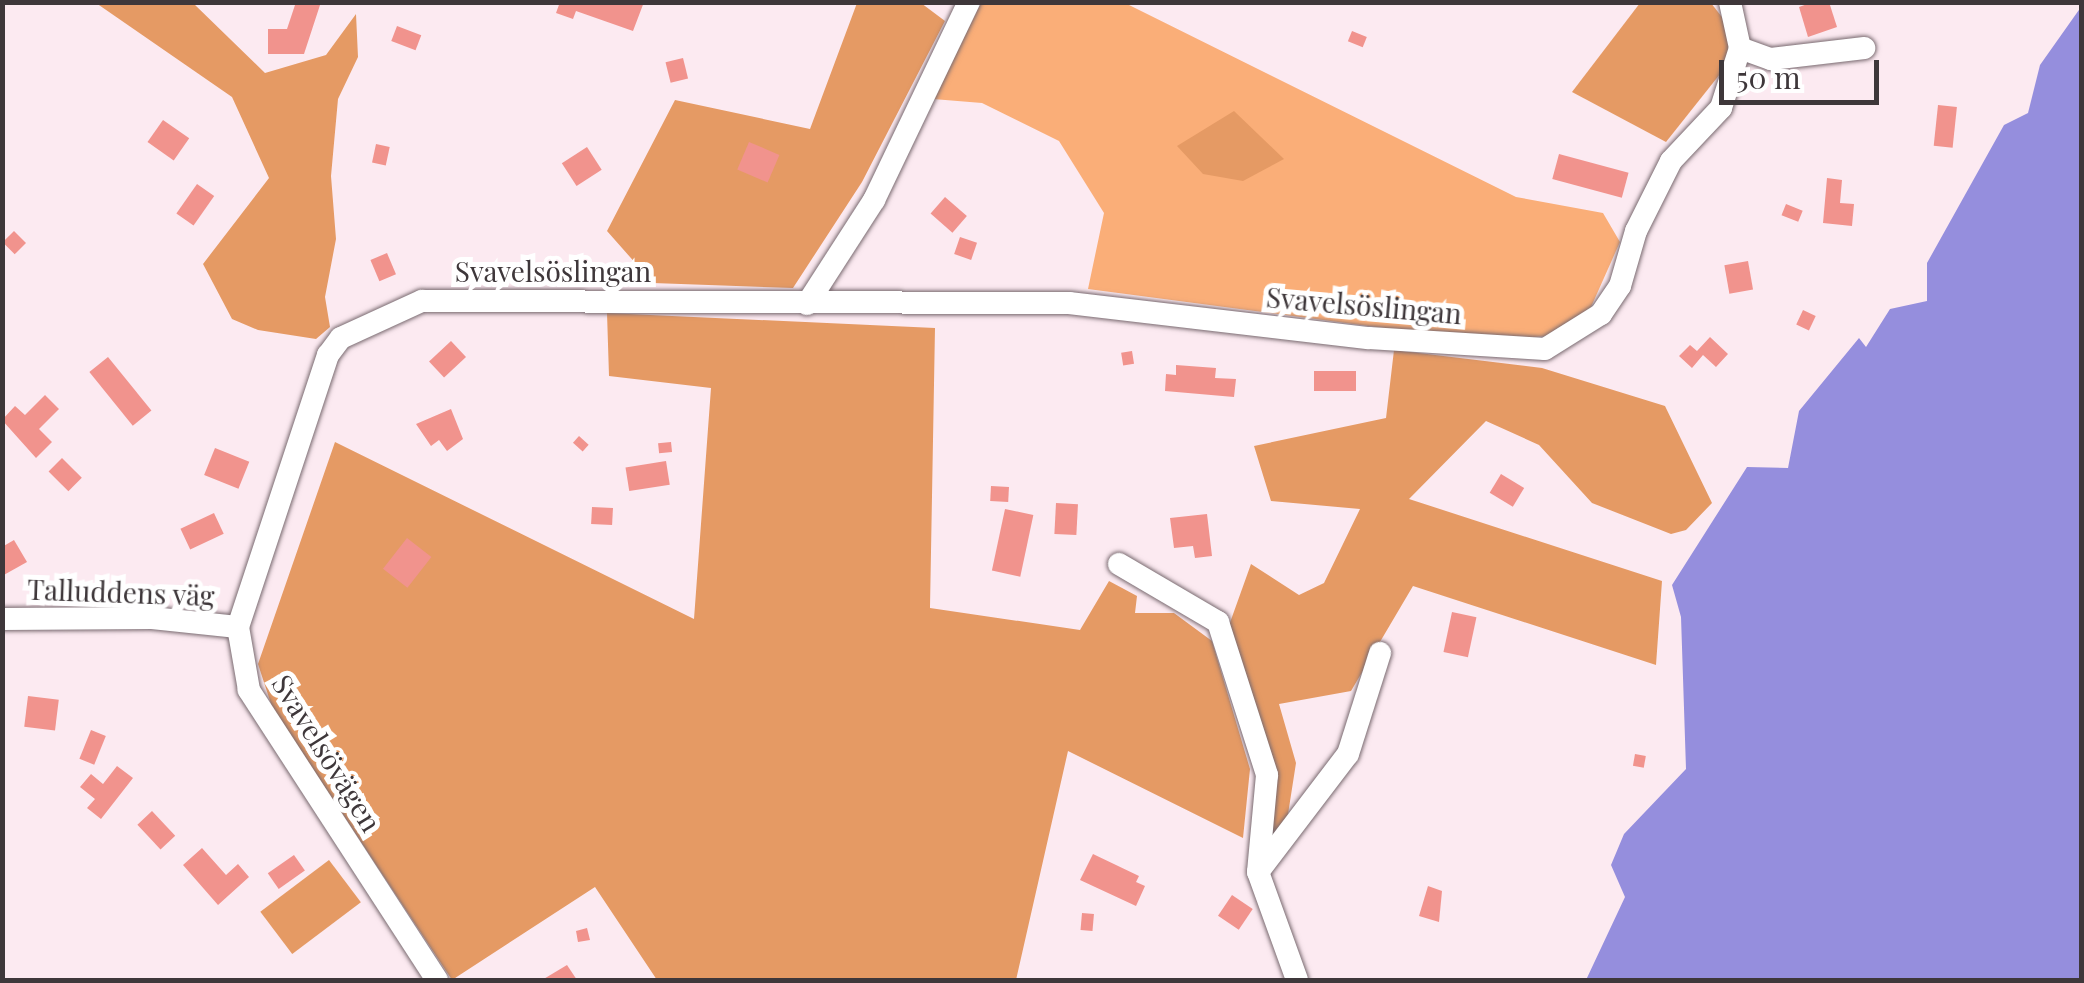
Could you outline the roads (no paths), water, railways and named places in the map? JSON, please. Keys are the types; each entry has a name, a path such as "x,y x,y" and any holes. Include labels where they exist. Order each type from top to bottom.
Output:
{"street":[{"path":"807,304 874,200 969,2"},
{"name":"Svavelsöslingan","path":"363,325 422,301 1069,303 1368,338 1545,349 1601,314 1620,286 1653,196 1671,161 1722,108 1740,48 1730,2"},
{"path":"1740,48 1771,59 1864,48"},
{"name":"Svavelsövägen","path":"363,325 328,355 238,628 248,690 437,980"},
{"path":"1119,564 1218,622 1267,775 1258,872 1297,980"},
{"name":"Talluddens väg","path":"2,619 152,618 238,628"},
{"path":"1258,872 1348,754 1380,653"}]}
